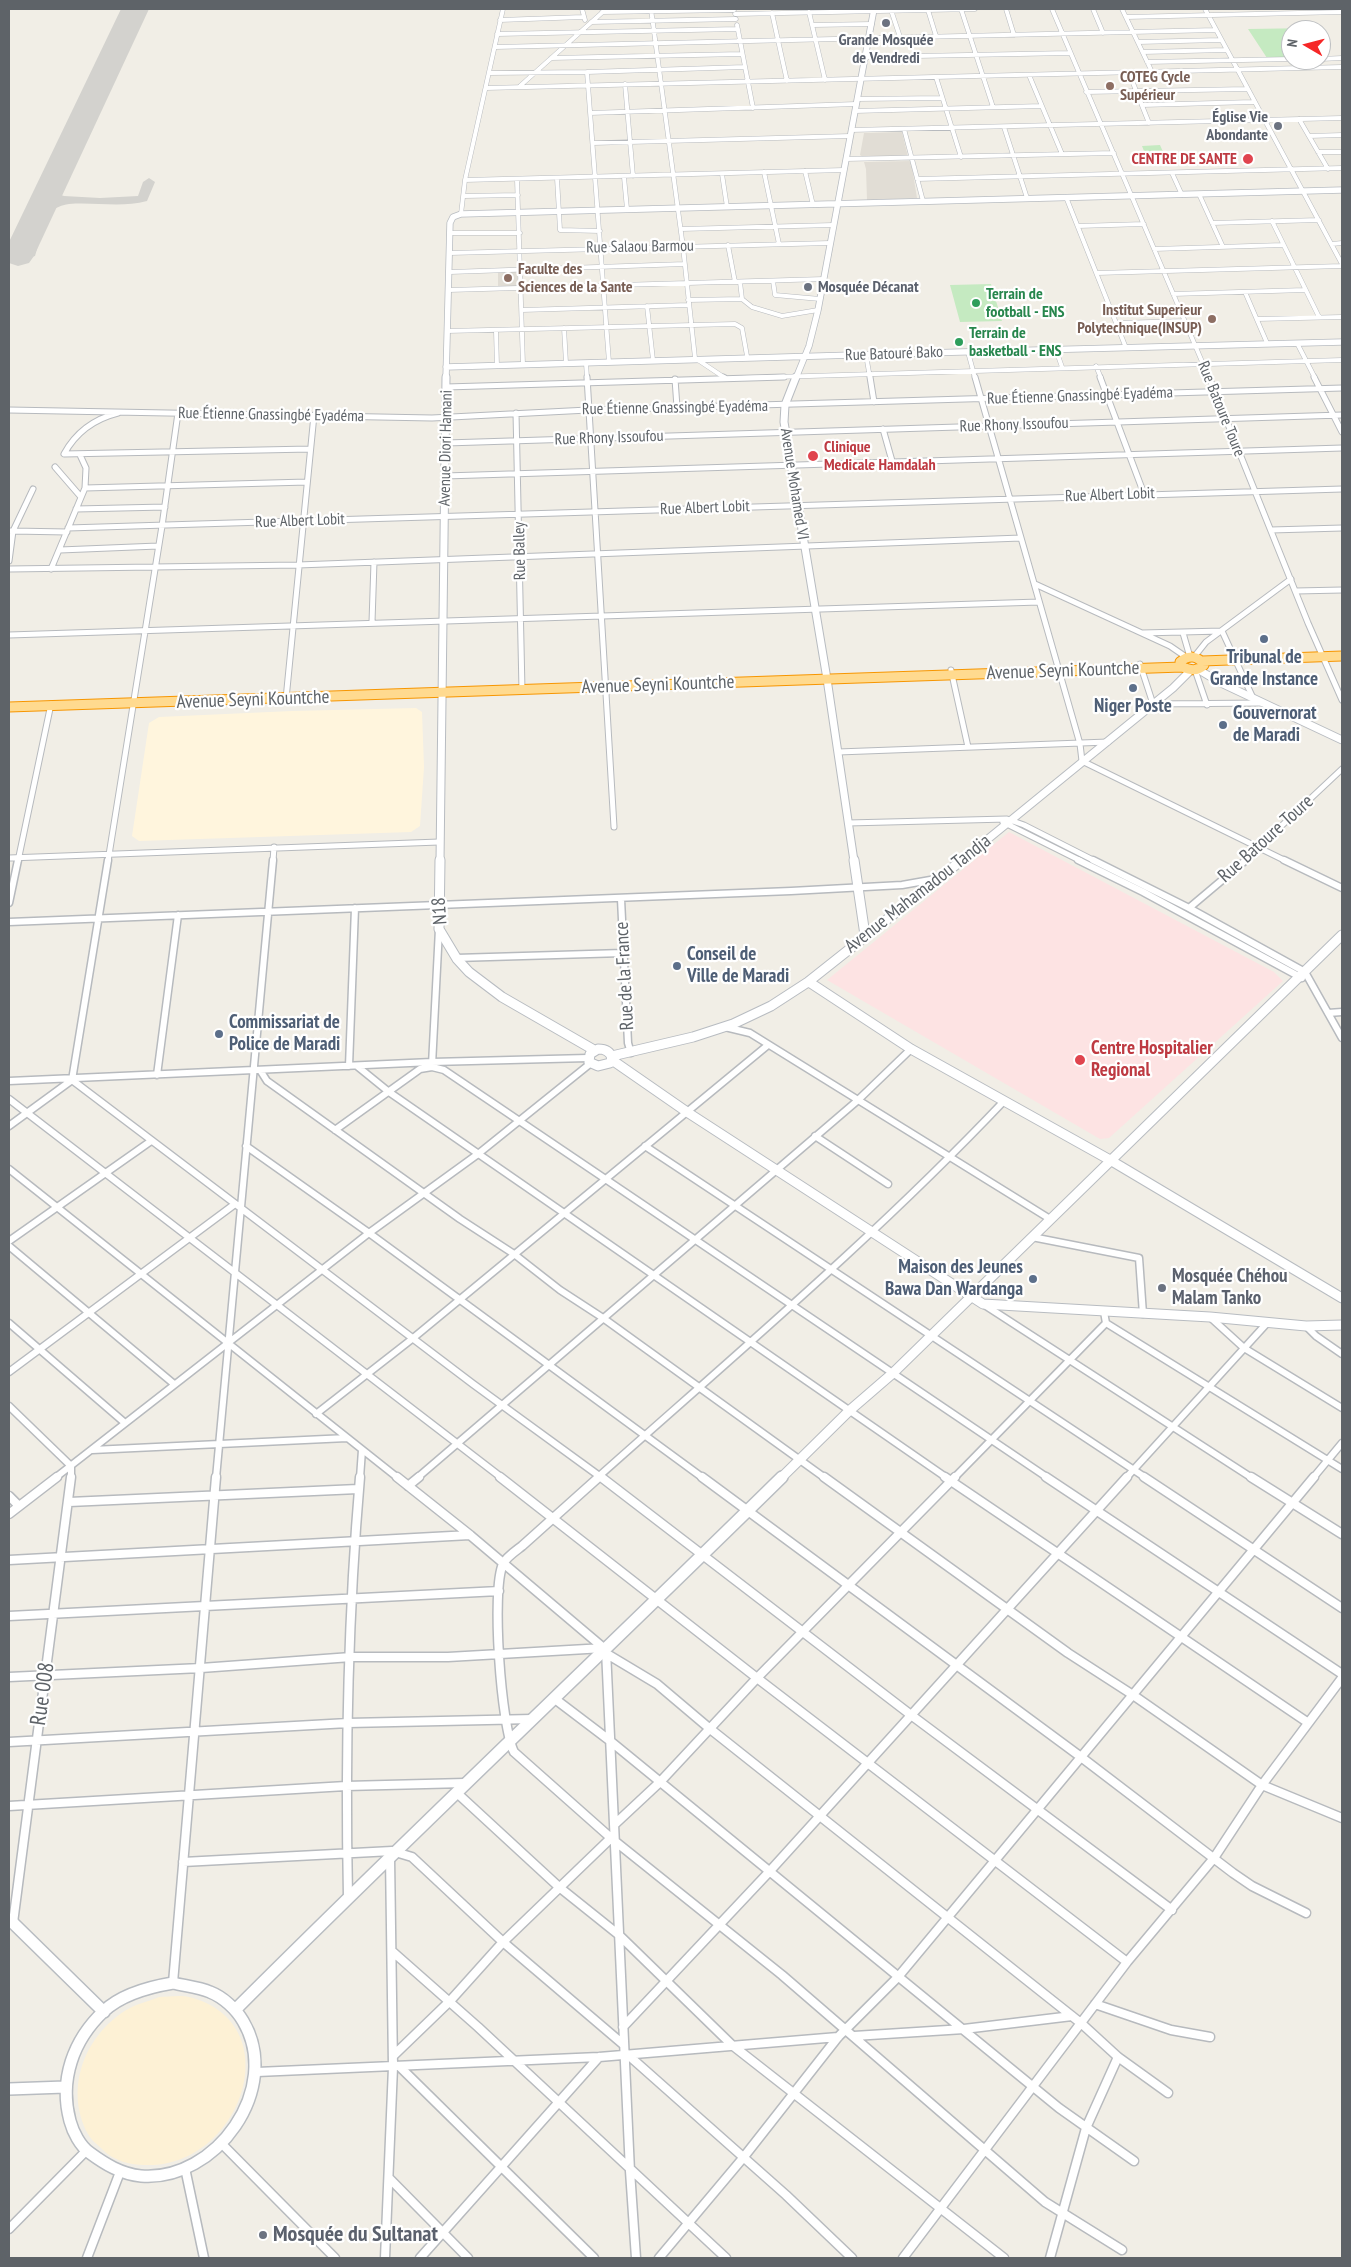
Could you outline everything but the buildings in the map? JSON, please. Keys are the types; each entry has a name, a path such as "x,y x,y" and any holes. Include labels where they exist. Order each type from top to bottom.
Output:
{"highway":[{"name":"Avenue Seyni Kountche","path":"1325,660 1342,656"},
{"name":"Avenue Seyni Kountche","path":"9,706 1192,664 1325,660 1342,662"}],"street":[{"path":"503,9 465,180 461,214 1342,190"},
{"path":"582,9 583,17 590,23 736,19"},
{"path":"520,86 606,9"},
{"path":"961,9 994,107"},
{"path":"602,12 652,10 772,13 975,9"},
{"path":"1006,9 1014,35"},
{"name":"Rue Batoure Toure","path":"1052,9 1215,391 1342,700"},
{"path":"1093,9 1103,33"},
{"path":"1122,9 1152,72"},
{"path":"1097,273 1342,265 1205,9"},
{"path":"1274,9 1276,14"},
{"path":"652,10 663,111 681,229 695,358 726,378"},
{"name":"Avenue Mohamed VI","path":"865,935 827,677 785,433 785,405 806,356 818,310 874,10"},
{"path":"892,10 900,37"},
{"path":"928,10 936,36"},
{"path":"734,11 753,108"},
{"path":"809,12 825,80"},
{"path":"1126,17 1342,12"},
{"path":"772,13 787,81"},
{"path":"500,20 583,17"},
{"path":"813,24 872,24"},
{"path":"497,34 738,29"},
{"path":"495,46 656,44 1216,30"},
{"path":"1138,42 1221,40"},
{"path":"1142,52 1226,50"},
{"path":"865,57 1070,52"},
{"path":"551,58 742,54"},
{"path":"620,57 620,71"},
{"path":"1147,62 1281,60"},
{"path":"489,73 745,67"},
{"path":"486,88 588,84 661,84 1281,69"},
{"path":"587,72 600,231 603,307 609,362"},
{"path":"1129,73 1150,123"},
{"path":"1029,75 1062,154"},
{"path":"936,77 961,157"},
{"path":"625,84 632,176"},
{"path":"1086,92 1247,88"},
{"path":"590,113 856,105 942,98"},
{"path":"1142,105 1254,102"},
{"path":"856,105 945,109 1042,106"},
{"path":"593,143 952,128 1342,118"},
{"path":"1299,119 1328,169"},
{"path":"1004,127 1027,198"},
{"path":"904,130 923,201"},
{"path":"1309,136 1342,135"},
{"path":"1318,152 1342,152"},
{"path":"846,159 1114,153"},
{"path":"917,179 1342,168"},
{"path":"465,180 844,170"},
{"path":"805,171 813,205"},
{"path":"764,172 779,244"},
{"path":"1172,173 1182,195"},
{"path":"722,174 726,207"},
{"path":"624,177 627,210"},
{"path":"557,178 560,230 600,231"},
{"path":"517,179 523,365"},
{"path":"1199,194 1224,247"},
{"path":"464,196 518,195"},
{"path":"1066,197 1118,323 1126,348"},
{"name":"Avenue Diori Hamani","path":"441,691 446,367 451,220 461,214"},
{"path":"1212,222 1319,220"},
{"path":"1272,221 1319,317"},
{"path":"1078,226 1144,224"},
{"path":"681,229 833,225"},
{"path":"451,233 520,233"},
{"name":"Rue Salaou Barmou","path":"450,252 830,243"},
{"path":"1332,244 1342,243"},
{"path":"728,245 735,282"},
{"path":"1154,249 1283,245"},
{"path":"450,272 685,264"},
{"path":"449,290 824,279"},
{"path":"773,281 775,296 820,299"},
{"path":"740,282 742,300"},
{"path":"1174,294 1305,290"},
{"path":"1245,292 1267,344"},
{"path":"522,310 648,306 742,300 774,316 796,316 818,310"},
{"path":"648,306 653,360"},
{"path":"1257,319 1342,317"},
{"path":"1118,323 1185,321"},
{"path":"447,331 739,325 742,328 747,356"},
{"path":"564,328 566,363"},
{"path":"496,331 497,366"},
{"name":"Rue Batouré Bako","path":"446,367 747,356 866,355 1342,342"},
{"path":"1297,343 1342,432"},
{"path":"1056,350 1062,367"},
{"path":"968,352 1080,744 1082,762 1342,888"},
{"path":"866,355 874,402"},
{"path":"446,387 1342,360"},
{"path":"586,362 614,827"},
{"path":"1096,366 1144,494"},
{"path":"675,380 677,408"},
{"name":"Rue Étienne Gnassingbé Eyadéma","path":"9,410 446,418 588,410 1342,388"},
{"path":"130,411 103,417 80,431 73,438 64,454 310,449"},
{"path":"9,1126 28,1114 72,1079 174,451 178,413"},
{"name":"Rue Balley","path":"516,413 519,515 518,556 522,618 522,687"},
{"path":"287,697 292,625 314,415"},
{"name":"Rue Rhony Issoufou","path":"446,443 1342,415"},
{"path":"883,429 892,461"},
{"path":"445,476 1342,448"},
{"path":"51,569 85,488 86,468 80,455"},
{"path":"55,468 81,498"},
{"path":"85,488 308,482"},
{"name":"Rue Albert Lobit","path":"11,531 1342,488"},
{"path":"9,561 11,531 33,489"},
{"path":"76,509 165,507"},
{"path":"1271,530 1342,528"},
{"path":"9,569 298,565 1021,538"},
{"path":"60,550 158,546"},
{"path":"372,622 374,562"},
{"path":"1192,664 1206,642 1291,579"},
{"path":"1035,584 1170,646 1192,664 1252,698 1342,740"},
{"path":"1296,591 1342,590"},
{"path":"9,635 1039,602"},
{"path":"1140,633 1222,631"},
{"path":"1222,631 1252,698"},
{"path":"1183,633 1207,704"},
{"name":"Avenue Mahamadou Tandja","path":"589,1061 602,1066 612,1058 657,1048 724,1026 771,1006 809,982 865,935 884,923 1108,742 1173,688 1192,664"},
{"path":"1141,666 1153,704 1263,703"},
{"path":"951,672 968,747"},
{"name":"N18","path":"441,691 439,929 456,958 468,971 491,989 594,1050 606,1050 612,1058"},
{"path":"9,903 51,704"},
{"path":"838,752 1108,742"},
{"name":"Rue Batoure Toure","path":"1189,908 1258,848 1342,769"},
{"path":"848,823 1000,819 1068,847 1189,908 1304,976 1342,1038"},
{"path":"1010,822 1062,851 1304,976"},
{"path":"9,858 439,842"},
{"path":"173,1983 211,1550 238,1206 256,1070 267,910 274,847"},
{"path":"1062,851 1068,847"},
{"path":"9,922 267,910 438,904 501,904 902,886 938,879"},
{"name":"Rue de la France","path":"621,899 628,1043 631,1053"},
{"path":"353,1066 355,908"},
{"path":"157,1075 178,915"},
{"path":"432,1064 439,929"},
{"path":"236,2009 466,1782 606,1651 849,1411 893,1373 1110,1160 1304,976 1342,935"},
{"path":"456,958 623,953"},
{"path":"809,982 911,1049 1110,1160 1342,1298"},
{"path":"1328,1013 1342,1012"},
{"path":"724,1026 750,1032 857,1101 1050,1219"},
{"path":"316,1414 412,1339 768,1045"},
{"path":"408,1486 857,1101 911,1049"},
{"path":"9,1514 369,1233 423,1192 478,1154 589,1061 590,1054 594,1050"},
{"path":"612,1058 686,1112 970,1297 1342,1534"},
{"path":"9,1081 353,1066 589,1061"},
{"path":"335,1130 420,1069 432,1064 444,1070 518,1122 1098,1510 1342,1676 1262,1785 1214,1858 1127,1962 1082,2024 1032,2086 942,2209 903,2258"},
{"path":"353,1066 849,1411 1180,1638 1307,1722"},
{"path":"256,1070 267,1081 335,1130 514,1254 560,1290 603,1318 697,1388 902,1532 1068,1653 1133,1695 1262,1785 1342,1818"},
{"path":"72,1079 412,1339 601,1477 1037,1810 1172,1910"},
{"path":"9,1099 367,1373 757,1678 869,1762 1127,1962"},
{"path":"1004,1101 950,1158 792,1305 503,1563 499,1591 504,1720 508,1744 514,1752 613,1839 720,1924 854,2036 1020,2182 1061,2213 1122,2250"},
{"path":"815,1136 888,1184"},
{"path":"9,1241 59,1208 151,1141"},
{"path":"246,1146 369,1233 548,1366 645,1435 1081,1757 1252,1886 1306,1912"},
{"path":"646,1146 1342,1608"},
{"path":"9,1170 470,1535 606,1651 657,1684 709,1728 1082,2024 1118,2057 1168,2093"},
{"path":"9,1372 190,1238 238,1206"},
{"path":"1032,1237 1137,1256 1139,1258 1143,1314"},
{"path":"9,1246 174,1384"},
{"path":"983,1304 1210,1317 1306,1326 1342,1325"},
{"path":"1104,1312 1106,1323 1342,1468"},
{"path":"1210,1317 1244,1348 1342,1408"},
{"path":"623,2027 769,1872 1268,1322"},
{"path":"9,1323 125,1423"},
{"path":"615,1824 660,1782 757,1678 1106,1323"},
{"path":"1306,1326 1327,1345 1342,1354"},
{"path":"9,1406 71,1466"},
{"path":"91,1450 347,1438"},
{"path":"659,2258 743,2158 838,2037 898,1977 1180,1638 1219,1594 1291,1503 1342,1443"},
{"path":"348,1897 346,1786 352,1657 354,1543 362,1450"},
{"name":"Rue 008","path":"11,1921 55,1613 69,1502 71,1466"},
{"path":"69,1502 358,1489"},
{"path":"9,1496 19,1506"},
{"path":"9,1560 354,1543 470,1535"},
{"path":"9,1616 499,1591"},
{"path":"9,1677 201,1668 352,1657 606,1651"},
{"path":"606,1651 609,1740 615,1824 613,1839 636,2258"},
{"path":"555,1699 609,1740 1032,2086 1086,2128 1134,2161"},
{"path":"9,1742 348,1723 534,1719"},
{"path":"9,1806 346,1786 466,1782"},
{"path":"456,1792 559,1887 618,1935 732,2045 1004,2258"},
{"path":"393,2056 450,2001 503,1942 559,1887 613,1839"},
{"path":"183,1862 346,1854 393,1854 412,1857 503,1942 786,2195 852,2258"},
{"path":"385,2258 397,2067 393,2056 393,1854"},
{"path":"11,1921 104,2012"},
{"path":"393,1952 450,2001 630,2171 726,2258"},
{"path":"173,1983 208,1989 236,2009 250,2031 254,2044 257,2072 248,2108 222,2144 211,2153 185,2168 157,2176 138,2176 120,2172 96,2160 86,2151 72,2130 65,2105 65,2087 71,2060 79,2042 104,2012 125,1996 149,1987 173,1983"},
{"path":"1095,2004 1171,2030 1210,2036"},
{"path":"854,2036 964,2030 1072,2016"},
{"path":"257,2072 599,2057 625,2051 838,2037"},
{"path":"420,2258 599,2057"},
{"path":"1050,2258 1086,2128 1118,2057"},
{"path":"397,2067 594,2258"},
{"path":"9,2088 65,2087"},
{"path":"222,2144 335,2258"},
{"path":"9,2229 86,2151"},
{"path":"185,2168 204,2258"},
{"path":"88,2258 120,2172"},
{"path":"390,2179 468,2258"}],"shaded area":[{"path":"902,132 908,157 864,158 860,155 864,133"},
{"path":"911,161 917,198 867,200 864,162"},
{"name":"Faculte des Sciences de la Sante","path":"517,270 518,286 498,286 498,271"},
{"path":"416,708 422,712 424,767 420,826 411,832 139,841 132,836 149,723 159,717"},
{"name":"Centre Hospitalier Regional","path":"1009,832 1274,972 1283,981 1109,1138 1100,1139 827,980"}],"green space":[{"path":"1281,28 1281,57 1267,58 1248,29"},
{"path":"1160,145 1167,161 1148,161 1142,146"},
{"name":"Terrain de football - ENS","path":"991,284 1002,321 960,322 950,285"}],"sand":[{"path":"159,1997 189,1997 221,2012 239,2035 246,2063 242,2092 228,2120 207,2144 179,2160 145,2165 123,2162 107,2154 89,2136 81,2116 78,2098 79,2080 83,2063 101,2031 130,2008"}],"taxiway":[{"path":"49,190 53,196 63,200 86,202 127,201 143,198 149,182"},
{"path":"40,211 54,203 68,201"},
{"path":"31,229 30,236 33,242 30,253 18,256 10,254 9,252 13,244 31,229"}],"runway":[{"path":"18,256 135,9"}],"place":[{"name":"Grande Mosquée de Vendredi","path":"886,23"},
{"name":"COTEG Cycle Supérieur","path":"1110,86"},
{"name":"Église Vie Abondante","path":"1278,126"},
{"name":"CENTRE DE SANTE","path":"1248,159"},
{"name":"Faculte des Sciences de la Sante","path":"508,278"},
{"name":"Mosquée Décanat","path":"808,287"},
{"name":"Terrain de football - ENS","path":"976,303"},
{"name":"Institut Superieur Polytechnique(INSUP)","path":"1212,319"},
{"name":"Terrain de basketball - ENS","path":"959,342"},
{"name":"Clinique Medicale Hamdalah","path":"813,456"},
{"name":"Tribunal de Grande Instance","path":"1264,639"},
{"name":"Niger Poste","path":"1133,688"},
{"name":"Gouvernorat de Maradi","path":"1223,725"},
{"name":"Conseil de Ville de Maradi","path":"677,966"},
{"name":"Commissariat de Police de Maradi","path":"219,1034"},
{"name":"Centre Hospitalier Regional","path":"1080,1060"},
{"name":"Maison des Jeunes Bawa Dan Wardanga","path":"1033,1279"},
{"name":"Mosquée Chéhou Malam Tanko","path":"1162,1288"},
{"name":"Mosquée du Sultanat","path":"263,2235"}]}
